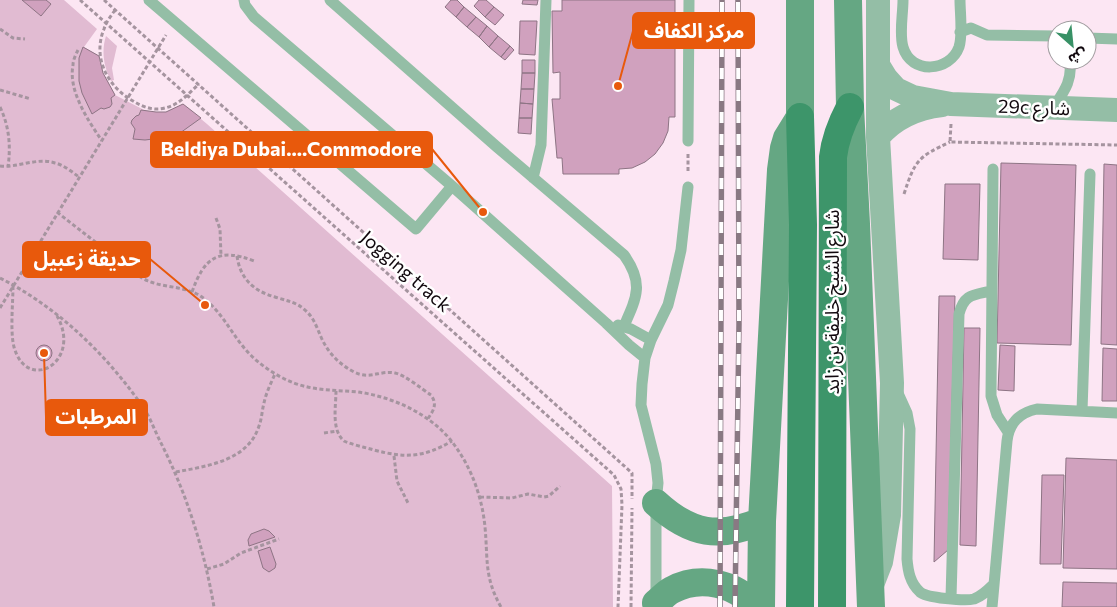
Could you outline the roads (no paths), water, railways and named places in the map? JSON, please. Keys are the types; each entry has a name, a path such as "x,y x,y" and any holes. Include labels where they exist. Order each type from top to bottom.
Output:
{"main road":[{"name":"شارع الشيخ خليفة بن زايد","path":"800,0 800,117 803,225 800,607"},
{"name":"شارع الشيخ خليفة بن زايد","path":"832,607 833,157 838,132 850,107 848,0"},
{"path":"850,107 871,597"},
{"path":"761,607 762,521 782,158 787,138 800,117"},
{"path":"656,503 671,517 688,526 706,531 725,532 744,529 762,521"},
{"path":"648,606 672,590 691,583 711,582 731,588 748,598 755,607"}],"street":[{"path":"871,597 882,562 889,515 892,383 878,137 878,0"},
{"name":"29c شارع","path":"878,65 896,89 912,96 952,104 1117,110"},
{"name":"29c شارع","path":"878,137 896,119 914,111 952,104"}],"lane":[{"path":"149,0 416,229 452,186"},
{"path":"244,0 245,5 254,17 452,186 645,358"},
{"path":"330,0 532,178 620,251 632,265 638,289 624,326"},
{"path":"532,178 541,145 546,0"},
{"path":"688,141 689,0"},
{"path":"903,0 903,48 910,59 920,66 930,67 945,64 955,56 960,44 960,0"},
{"path":"960,32 971,28 987,35 1047,36"},
{"path":"1097,38 1117,39"},
{"path":"1053,108 1068,86 1070,70"},
{"path":"993,169 991,396 997,415 1008,432"},
{"path":"1082,411 1090,174"},
{"path":"648,606 658,484 656,464 641,405 642,384 645,358 668,305 674,281 681,250 688,187"},
{"path":"951,598 959,314 962,304 969,296 991,291"},
{"path":"606,322 624,326 652,340"},
{"path":"892,383 901,397 910,429 908,572 913,584 921,594 934,597 973,599 984,594 992,585"},
{"path":"992,607 992,585 1008,432 1012,423 1027,411 1037,409 1117,412"}],"railway":[{"path":"720,607 722,0"},
{"path":"735,607 739,324 738,0"}],"place":[{"name":"مركز الكفاف","path":"618,86"},
{"name":"Beldiya Dubai....Commodore","path":"483,212"},
{"name":"حديقة زعبيل","path":"205,305"},
{"name":"المرطبات","path":"44,353"}]}
